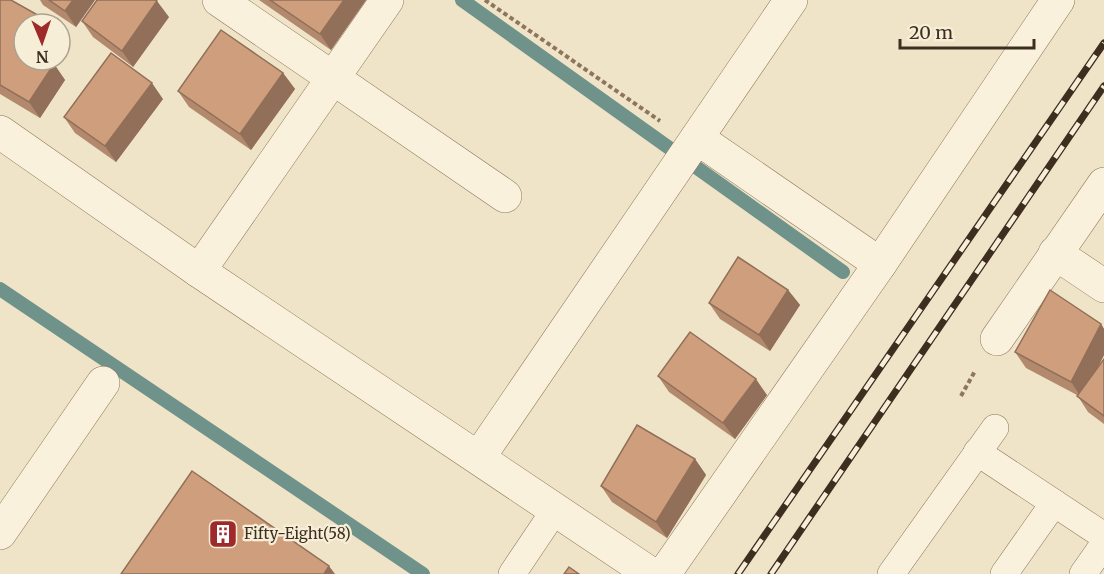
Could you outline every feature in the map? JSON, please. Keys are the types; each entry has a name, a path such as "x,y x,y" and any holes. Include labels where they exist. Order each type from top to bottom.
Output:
{"street":[{"path":"219,0 505,196"},
{"path":"199,271 387,0"},
{"path":"479,457 791,0"},
{"path":"664,574 880,264 1058,0"},
{"path":"0,132 199,271 651,574"},
{"path":"688,150 880,264"},
{"path":"997,339 1104,184"},
{"path":"1055,253 1104,286"},
{"path":"0,534 103,383"}],"lane":[{"path":"891,574 995,428"},
{"path":"977,452 1104,536"},
{"path":"1004,574 1054,503"},
{"path":"512,574 555,510"},
{"path":"1083,574 1104,544"}],"path":[{"path":"485,0 688,150"}],"building":[{"path":"0,0 11,0 32,12 12,12 12,72 49,72 29,102 0,85"},
{"path":"49,0 73,0 65,11"},
{"path":"97,0 157,1 122,51 82,21"},
{"path":"270,0 344,0 320,34"},
{"path":"221,30 283,73 240,134 178,91"},
{"path":"111,53 152,83 105,146 64,117"},
{"path":"738,257 788,290 759,335 709,303"},
{"path":"1050,290 1101,324 1071,382 1015,352"},
{"path":"690,332 756,379 723,423 658,376"},
{"path":"1104,359 1104,416 1077,396"},
{"path":"637,425 695,459 656,522 601,486"},
{"name":"Fifty-Eight(58)","path":"192,471 329,566 324,574 121,574"},
{"path":"569,567 579,574 564,574"}],"waterway":[{"path":"462,0 843,272"},
{"path":"0,289 423,574"}],"railway":[{"path":"738,574 1104,43"},
{"path":"771,574 1104,86"}],"place":[{"name":"Fifty-Eight(58)","path":"223,534"}]}
